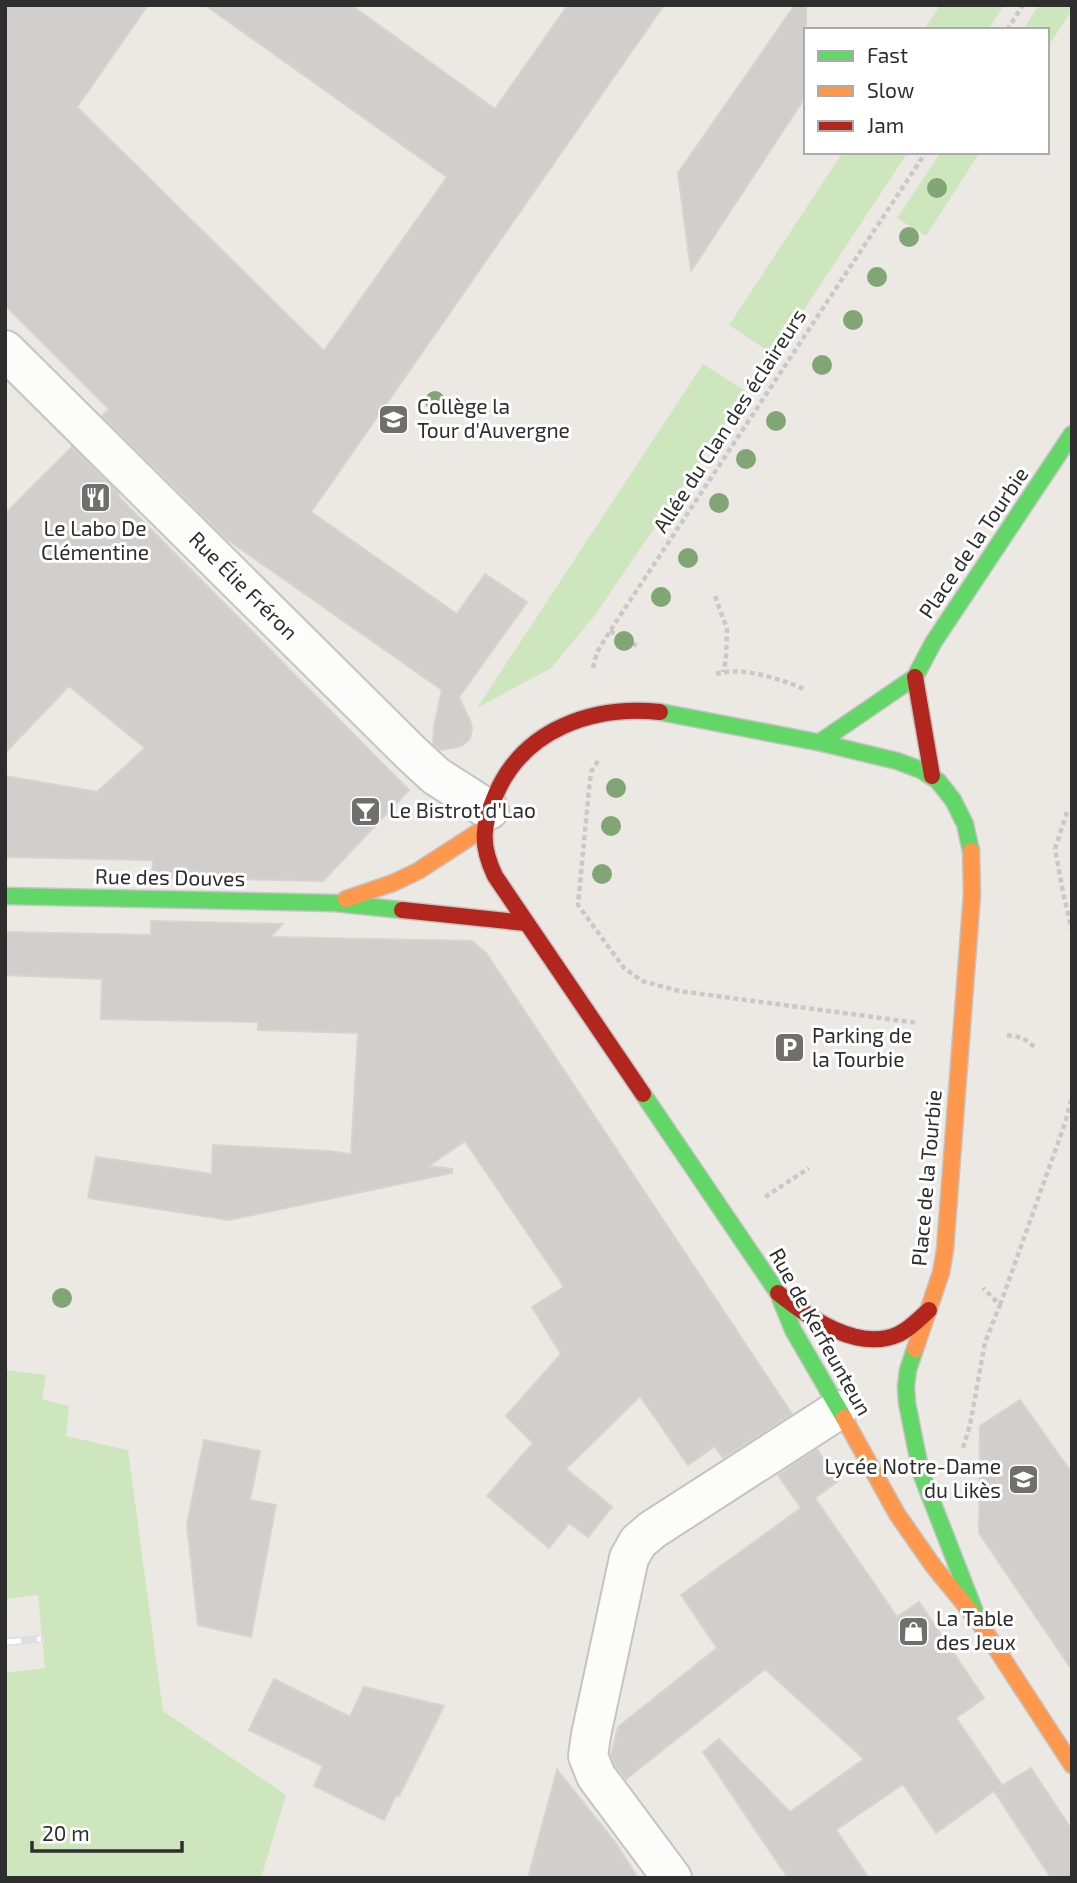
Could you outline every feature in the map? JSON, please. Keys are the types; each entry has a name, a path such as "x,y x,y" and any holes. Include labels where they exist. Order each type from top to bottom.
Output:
{"main road":[{"name":"Place de la Tourbie","path":"820,742 915,677 933,643 1072,434"},
{"name":"Place de la Tourbie","path":"915,677 932,776"},
{"name":"Place de la Tourbie","path":"486,819 500,784 533,743 568,723 616,712 650,711 820,742 919,769 932,776 951,796 969,835 974,867 968,974 945,1250 941,1273 912,1356 906,1386 921,1473 979,1622"},
{"name":"Rue des Douves","path":"334,903 387,885 439,859 486,819"},
{"path":"486,819 483,845 488,861 526,923"},
{"name":"Rue des Douves","path":"5,896 334,903 526,923"},
{"name":"Rue de Kerfeunteun","path":"526,923 778,1293 793,1330 898,1514 915,1541 979,1622 1072,1765"},
{"path":"778,1293 816,1321 862,1338 896,1335 912,1327 929,1310"}],"street":[{"name":"Rue Élie Fréron","path":"5,351 411,753 486,819"},
{"path":"672,1878 596,1776 588,1756 629,1558 638,1542 652,1530 838,1410"}],"path":[{"path":"1008,28 1023,5"},
{"name":"Allée du Clan des éclaireurs","path":"616,712 594,684 593,668 597,652 925,154"},
{"path":"715,596 727,629 723,672"},
{"path":"610,631 637,646"},
{"path":"714,675 723,672 774,677 810,692"},
{"path":"589,789 578,905 624,968 649,984 679,992 962,1028"},
{"path":"1067,812 1055,849 1072,930"},
{"path":"929,1493 943,1483 966,1440 985,1342 1065,1123 1072,1097"},
{"path":"780,1187 808,1168"},
{"path":"945,1250 1000,1305"}],"green space":[{"path":"940,5 1004,5 989,28 925,28"},
{"path":"1039,5 1072,5 1072,10 1049,45 1049,28 1024,28"},
{"path":"842,154 907,154 774,355 729,325"},
{"path":"940,154 979,154 926,236 897,218"},
{"path":"703,364 747,392 595,615 551,668 477,708"},
{"path":"5,1370 46,1375 42,1399 69,1406 66,1436 128,1450 163,1711 286,1795 261,1878 5,1878 5,1673 45,1668 38,1595 5,1599"}],"building":[{"path":"5,5 148,5 77,107 324,351 447,177 205,5 351,5 495,109 568,5 664,5 311,512 457,614 485,574 527,602 459,697 472,729 470,739 463,745 440,750 433,744 442,690 228,540 102,416 109,409 5,305"},
{"path":"795,5 806,5 804,99 691,271 678,173"},
{"path":"72,447 409,790 323,881 152,877 153,860 5,857 5,776 97,792 145,748 69,686 5,753 5,514"},
{"path":"151,921 283,924 270,937 472,941 486,953 792,1414 723,1458 715,1446 688,1465 640,1396 566,1469 612,1507 588,1537 569,1523 549,1548 487,1496 533,1443 506,1416 561,1354 532,1307 564,1287 465,1141 429,1166 452,1169 452,1173 229,1220 88,1198 96,1157 212,1174 213,1145 351,1154 358,1033 258,1030 258,1022 101,1019 102,979 5,975 5,932 151,935"},
{"path":"1020,1400 1072,1473 1072,1670 979,1533 980,1426"},
{"path":"204,1440 260,1451 250,1500 276,1505 251,1637 198,1625 187,1524"},
{"path":"817,1449 838,1481 815,1498 897,1617 919,1602 984,1698 956,1718 1002,1785 998,1788 1031,1768 1072,1830 1072,1878 1051,1878 994,1791 936,1833 903,1784 836,1830 869,1878 788,1878 703,1752 719,1739 790,1812 864,1759 765,1669 626,1779 615,1765 611,1756 618,1727 717,1648 681,1595 801,1508 778,1475"},
{"path":"274,1679 350,1717 364,1687 444,1706 384,1820 314,1786 323,1766 249,1730"},
{"path":"557,1770 615,1842 638,1878 528,1878"}],"railway":[{"path":"5,1642 41,1639"}],"traffic: fast":[{"path":"820,742 915,677 933,643 1072,434"},
{"path":"660,712 822,743 897,761 921,770 938,781 953,800 965,824 971,851"},
{"path":"5,896 334,903 402,910"},
{"path":"643,1094 778,1293 793,1330 844,1418"},
{"path":"915,1349 906,1386 921,1473 979,1622"}],"traffic: slow":[{"path":"346,899 393,883 418,871 483,829"},
{"path":"915,1349 941,1273 945,1250 972,894 971,851"},
{"path":"844,1418 897,1514 934,1567 979,1622 1072,1765"}],"traffic: jam":[{"path":"915,677 932,776"},
{"path":"643,1094 495,876 487,854 485,835 491,805 508,772 524,753 543,738 563,726 586,718 610,713 660,712"},
{"path":"402,910 526,923"},
{"path":"778,1293 834,1330 867,1339 883,1339 899,1334 929,1310"}],"place":[{"name":"Collège la Tour d'Auvergne","path":"394,419"},
{"name":"Le Labo De Clémentine","path":"95,497"},
{"name":"Le Bistrot d'Lao","path":"366,811"},
{"name":"Parking de la Tourbie","path":"789,1048"},
{"name":"Lycée Notre-Dame du Likès","path":"1024,1479"},
{"name":"La Table des Jeux","path":"913,1631"}]}
